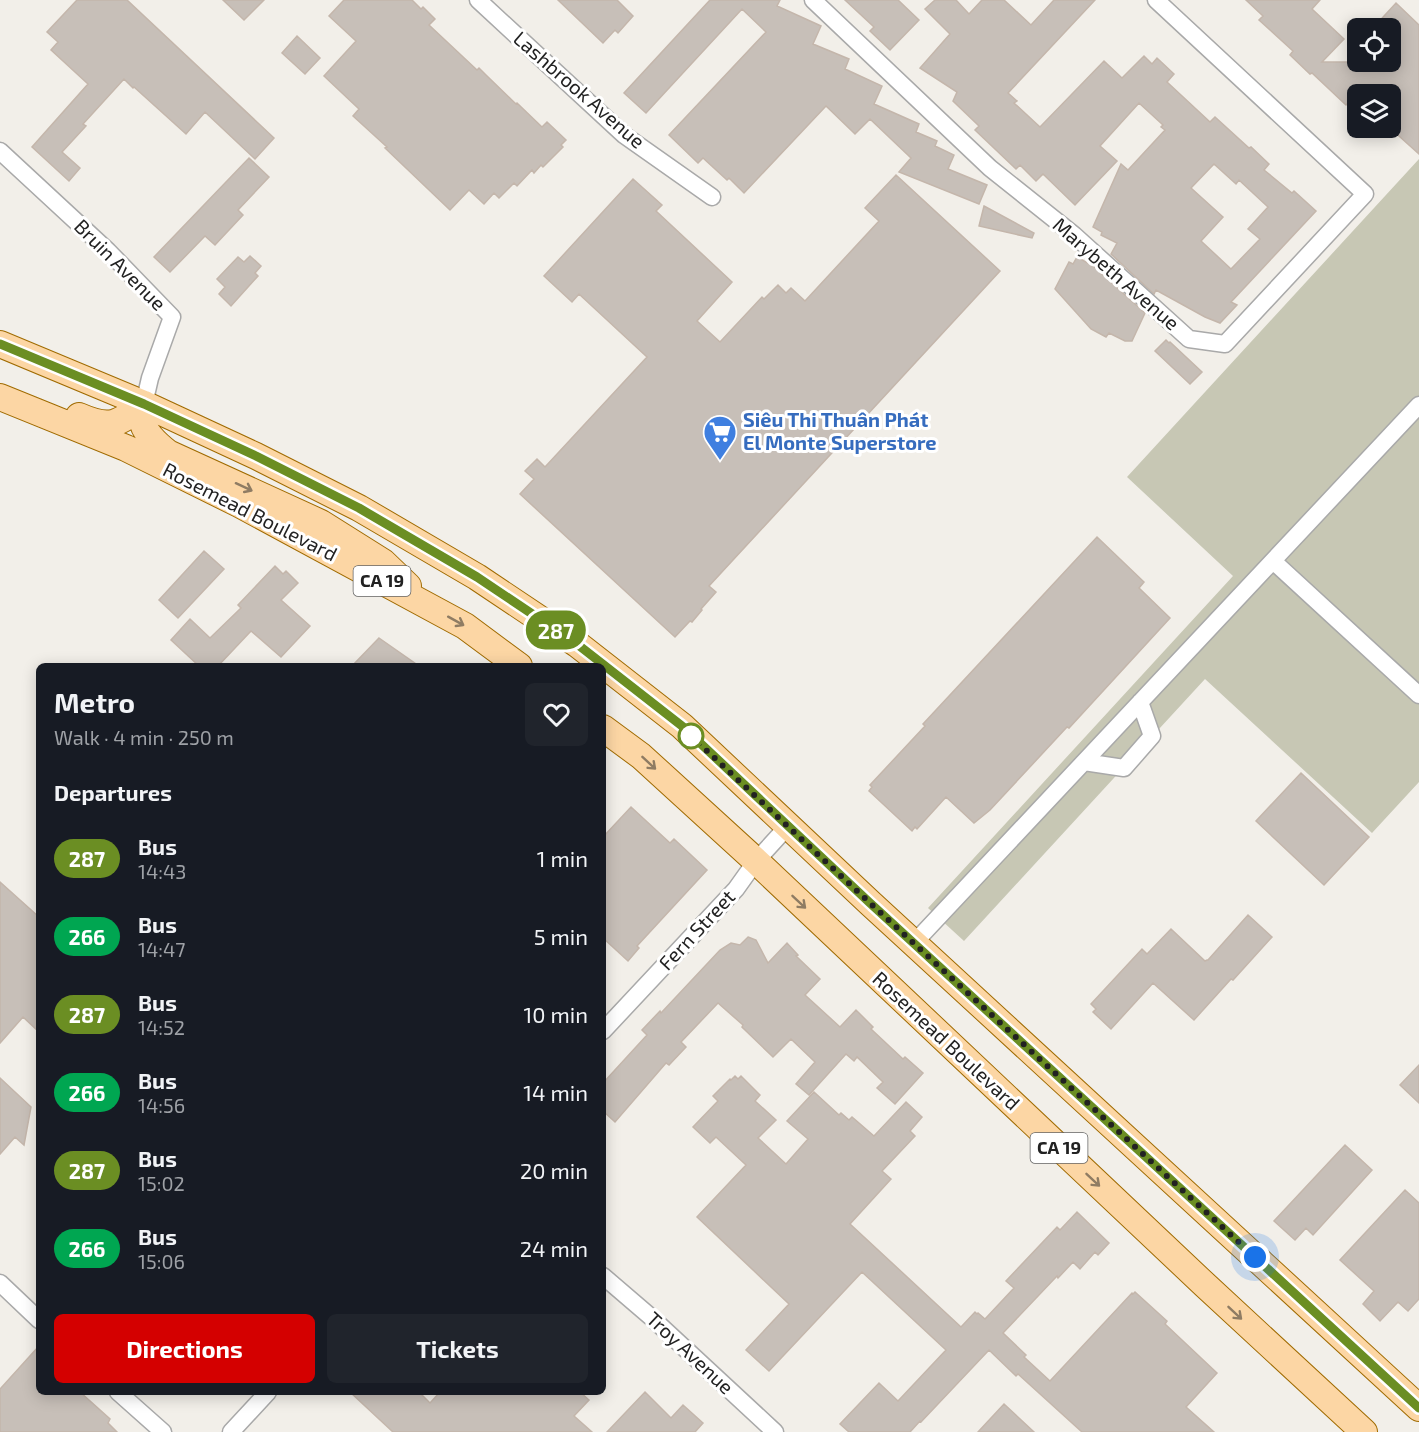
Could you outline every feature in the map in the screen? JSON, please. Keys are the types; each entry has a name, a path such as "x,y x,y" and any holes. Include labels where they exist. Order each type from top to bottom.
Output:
{"main road":[{"name":"CA 19","path":"0,344 144,404 256,456 359,508 477,577 577,644 601,663"},
{"path":"0,380 93,422 108,425 123,420 144,404"},
{"name":"Rosemead Boulevard","path":"0,397 126,448 238,504 465,626 515,663"},
{"path":"144,404 141,417 144,427 160,447 168,453 321,523 383,562 405,582 417,600"},
{"name":"CA 19","path":"606,667 672,719 1419,1408"},
{"name":"Rosemead Boulevard","path":"606,730 641,756 756,861 1205,1285 1365,1432"}],"street":[{"name":"Lashbrook Avenue","path":"478,0 624,135 712,196"},
{"name":"Marybeth Avenue","path":"813,0 990,168 1074,235 1189,339 1225,344 1365,194 1156,0"},
{"name":"Bruin Avenue","path":"0,151 108,251 172,317 150,378 144,404"},
{"path":"914,943 1419,405"},
{"path":"1273,561 1419,695"},
{"path":"1084,762 1124,768 1152,736 1140,702"},
{"name":"Fern Street","path":"606,1028 736,889 756,861 789,826"},
{"name":"Troy Avenue","path":"606,1279 775,1432"},
{"path":"0,1283 36,1317"},
{"path":"121,1395 163,1432"},
{"path":"231,1432 265,1395"}],"shaded area":[{"path":"1419,159 1419,782 1372,833 1205,679 964,941 928,908 1233,576 1127,477"}],"building":[{"path":"77,0 127,0 274,138 255,159 205,112 186,134 124,79 83,124 86,126 62,152 80,168 69,181 32,147 88,84 51,50 58,42 47,32"},
{"path":"223,0 264,0 244,20"},
{"path":"344,0 412,0 421,9 423,7 435,19 429,25 542,127 547,122 566,140 561,145 563,147 543,167 541,165 534,173 532,170 517,186 514,183 499,198 494,193 484,204 469,190 450,210 353,116 359,109 324,76 356,41 329,16"},
{"path":"558,0 617,0 633,16 618,33 615,30 603,43"},
{"path":"710,0 780,0 777,6 821,26 813,44 849,59 845,69 882,86 874,104 919,124 916,132 937,141 935,146 954,155 948,169 987,185 979,204 899,172 911,158 870,119 855,134 826,106 744,193 703,158 698,163 669,135 766,32 742,9 646,113 624,93"},
{"path":"845,0 898,0 919,20 890,50 870,31 874,27"},
{"path":"935,0 956,0 969,14 982,0 1004,0 1031,25 1054,0 1095,0 1008,93 1017,101 1014,103 1040,127 1104,61 1122,78 1144,56 1152,64 1157,58 1174,74 1167,82 1210,122 1215,117 1249,148 1251,147 1269,164 1264,170 1292,193 1294,191 1316,211 1231,302 1237,305 1220,323 1156,290 1154,294 1111,254 1117,243 1101,235 1102,232 1093,227 1121,164 1128,170 1165,130 1161,127 1163,125 1139,103 1100,146 1117,161 1075,205 1043,174 1036,181 1020,165 1016,169 975,130 979,126 953,101 957,92 920,68 950,34 925,9","holes":["1214,164 1236,184 1239,180 1268,207 1248,229 1260,239 1231,269 1201,241 1223,217 1191,188"]},
{"path":"1246,0 1320,0 1312,9 1344,39 1322,62 1347,62 1347,72 1401,72 1401,18 1382,18 1396,3 1419,25 1419,154 1401,138 1401,84 1347,84 1346,105 1290,55 1293,51 1259,20 1263,16"},
{"path":"297,36 320,58 305,74 282,53"},
{"path":"249,158 269,177 238,210 243,215 215,245 205,236 170,272 154,257"},
{"path":"896,175 1000,271 709,586 716,592 692,622 690,621 675,637 520,494 534,479 525,471 537,459 545,467 647,357 579,294 572,302 544,276 633,179 662,205 656,211 732,282 697,321 720,342 762,297 764,299 778,285 786,293 791,288 805,301 879,221 865,208"},
{"path":"984,206 1034,233 1032,238 979,226"},
{"path":"250,256 261,266 255,273 258,276 231,306 219,294 225,287 217,279 238,257 244,262"},
{"path":"1077,257 1093,266 1145,313 1132,341 1125,341 1109,333 1106,337 1091,329 1055,289 1069,262 1073,264"},
{"path":"1166,340 1202,372 1190,384 1155,351"},
{"path":"1097,537 1144,582 1139,588 1170,618 990,810 974,823 946,797 917,829 915,827 912,831 869,791 872,787 870,785 925,726 923,724"},
{"path":"204,551 224,569 178,618 159,600"},
{"path":"275,566 283,574 286,571 298,583 281,600 310,626 281,657 251,631 221,663 196,663 171,640 190,619 210,638 241,608 238,605"},
{"path":"379,638 415,663 355,663"},
{"path":"1301,773 1369,837 1324,885 1256,821"},
{"path":"631,807 670,843 674,839 707,870 637,946 639,948 628,961 606,941 606,834"},
{"path":"0,882 36,914 36,1029 23,1017 0,1043"},
{"path":"1248,915 1272,937 1194,1020 1153,983 1111,1029 1093,1012 1096,1009 1091,1004 1142,949 1147,954 1171,929 1205,961"},
{"path":"748,937 756,940 768,963 787,943 798,955 796,956 820,979 805,995 840,1027 856,1010 873,1027 871,1029 903,1059 905,1057 923,1073 895,1104 877,1088 883,1082 857,1057 854,1061 846,1054 809,1095 796,1084 815,1062 791,1039 773,1057 742,1027 743,1025 718,1003 681,1042 686,1047 669,1065 666,1063 615,1122 606,1114 606,1080 647,1035 642,1030 720,950 731,943 740,945"},
{"path":"1419,1065 1419,1103 1400,1085"},
{"path":"735,1076 738,1079 741,1076 760,1095 755,1101 776,1120 758,1138 786,1164 808,1139 787,1121 814,1092 839,1115 841,1113 849,1120 852,1117 874,1136 906,1102 922,1117 910,1131 915,1136 882,1171 891,1179 850,1224 961,1327 975,1312 985,1319 1014,1288 1006,1281 1057,1227 1060,1230 1077,1212 1109,1243 1098,1255 1095,1252 1080,1269 1073,1262 1003,1333 1050,1381 1135,1292 1167,1321 1165,1324 1217,1373 1186,1407 1214,1432 1082,1432 989,1350 910,1432 849,1432 840,1424 879,1383 898,1401 946,1350 862,1272 769,1371 746,1350 789,1304 697,1217 746,1165 716,1137 710,1143 693,1127 718,1101 713,1096"},
{"path":"0,1078 31,1107 24,1145 15,1137 0,1154"},
{"path":"1345,1145 1372,1170 1313,1235 1306,1228 1295,1240 1274,1221"},
{"path":"1405,1190 1419,1203 1419,1299 1408,1311 1398,1302 1380,1321 1363,1304 1374,1291 1340,1260"},
{"path":"36,1349 36,1395 83,1395 110,1419 108,1423 117,1432 0,1432 0,1389"},
{"path":"645,1392 671,1418 683,1405 703,1423 695,1432 607,1432"},
{"path":"353,1395 422,1395 430,1403 437,1395 583,1395 589,1400 574,1416 592,1432 393,1432"},
{"path":"1004,1404 1034,1432 978,1432"}],"bus line":[{"name":"287","path":"0,344 144,404 256,456 359,508 477,577 601,663"},
{"name":"287","path":"606,667 682,726 870,903 1419,1408"}],"place":[{"name":"Siêu Thi Thuân Phát El Monte Superstore","path":"720,461"}],"route":[{"path":"691,736 1255,1257"}]}
